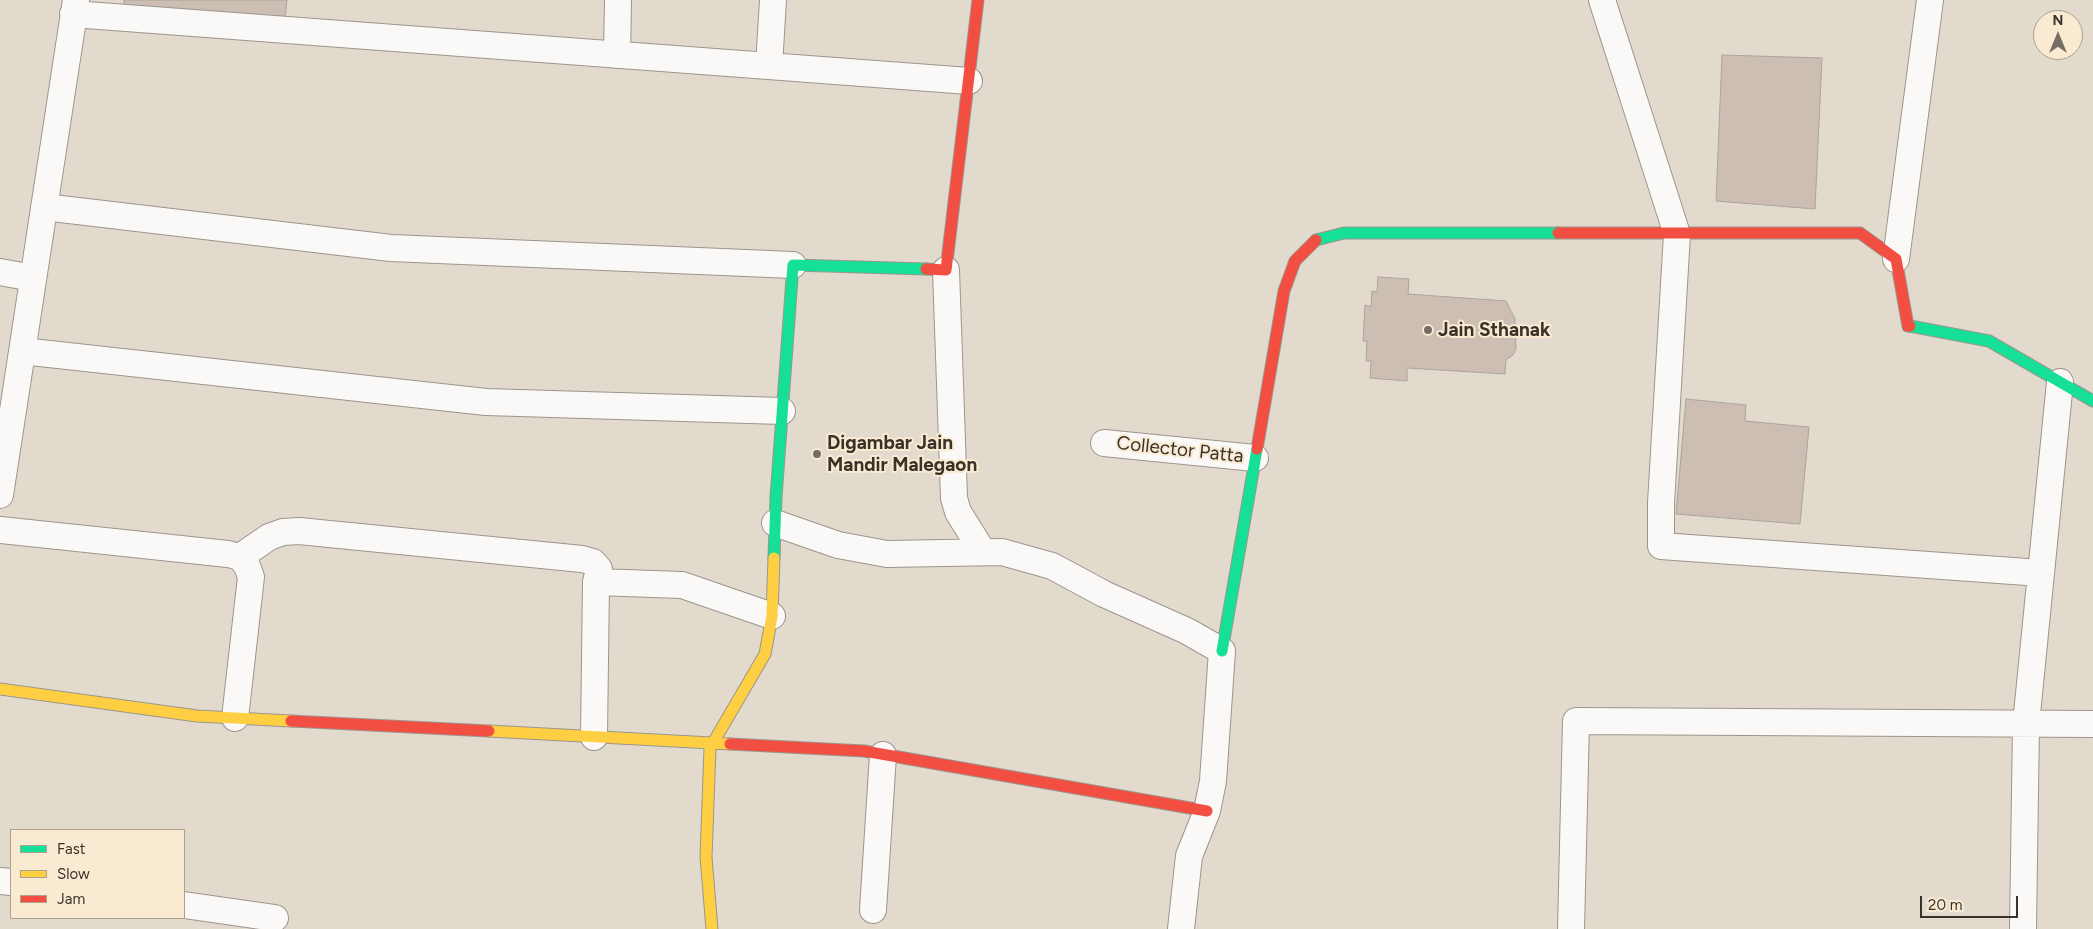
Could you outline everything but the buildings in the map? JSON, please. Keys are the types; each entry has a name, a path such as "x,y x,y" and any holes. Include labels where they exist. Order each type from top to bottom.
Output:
{"street":[{"path":"617,55 618,0"},
{"path":"769,66 773,0"},
{"path":"978,0 946,270 954,498 958,512 983,552"},
{"path":"1602,0 1678,234 1662,493 1661,546 2041,573"},
{"path":"1930,0 1896,259 1908,326 1989,341 2093,401"},
{"path":"0,495 75,7 617,55 968,81"},
{"path":"44,207 391,248 946,270"},
{"path":"1181,929 1189,856 1207,811 1212,781 1222,651 1284,291 1295,261 1315,240 1344,233 1860,233 1896,259"},
{"path":"712,929 706,857 710,748 766,654 772,616 775,523 793,265"},
{"path":"0,272 33,278"},
{"path":"22,351 486,402 782,411"},
{"path":"2023,929 2026,724 2060,382"},
{"name":"Collector Patta","path":"1104,443 1256,458"},
{"path":"775,523 838,545 887,554 1002,552 1052,566 1104,594 1188,631 1222,651"},
{"path":"0,530 228,554 240,558 247,566 251,577 235,718"},
{"path":"240,558 269,537 283,532 299,531 582,559 593,562 599,569 596,582 594,737"},
{"path":"596,582 682,585 772,616"},
{"path":"0,688 197,716 864,751 1207,811"},
{"path":"1572,929 1576,721 2093,724"},
{"path":"873,910 883,755"},
{"path":"185,905 276,918"}],"traffic: fast":[{"path":"1316,240 1344,233 1558,233"},
{"path":"774,558 776,497 793,265 926,269"},
{"path":"1910,326 1989,341 2093,401"},
{"path":"1222,651 1257,449"}],"traffic: slow":[{"path":"712,929 706,857 710,748 765,654 772,616 774,558"},
{"path":"0,689 197,716 291,721"},
{"path":"489,731 730,744"}],"traffic: jam":[{"path":"926,269 946,270 978,0"},
{"path":"1558,233 1860,233 1896,259 1908,326 1910,326"},
{"path":"1257,449 1284,291 1295,261 1316,240"},
{"path":"291,721 489,731"},
{"path":"730,744 864,751 1207,811"}],"place":[{"name":"Jain Sthanak","path":"1428,330"},
{"name":"Digambar Jain Mandir Malegaon","path":"817,454"}]}
